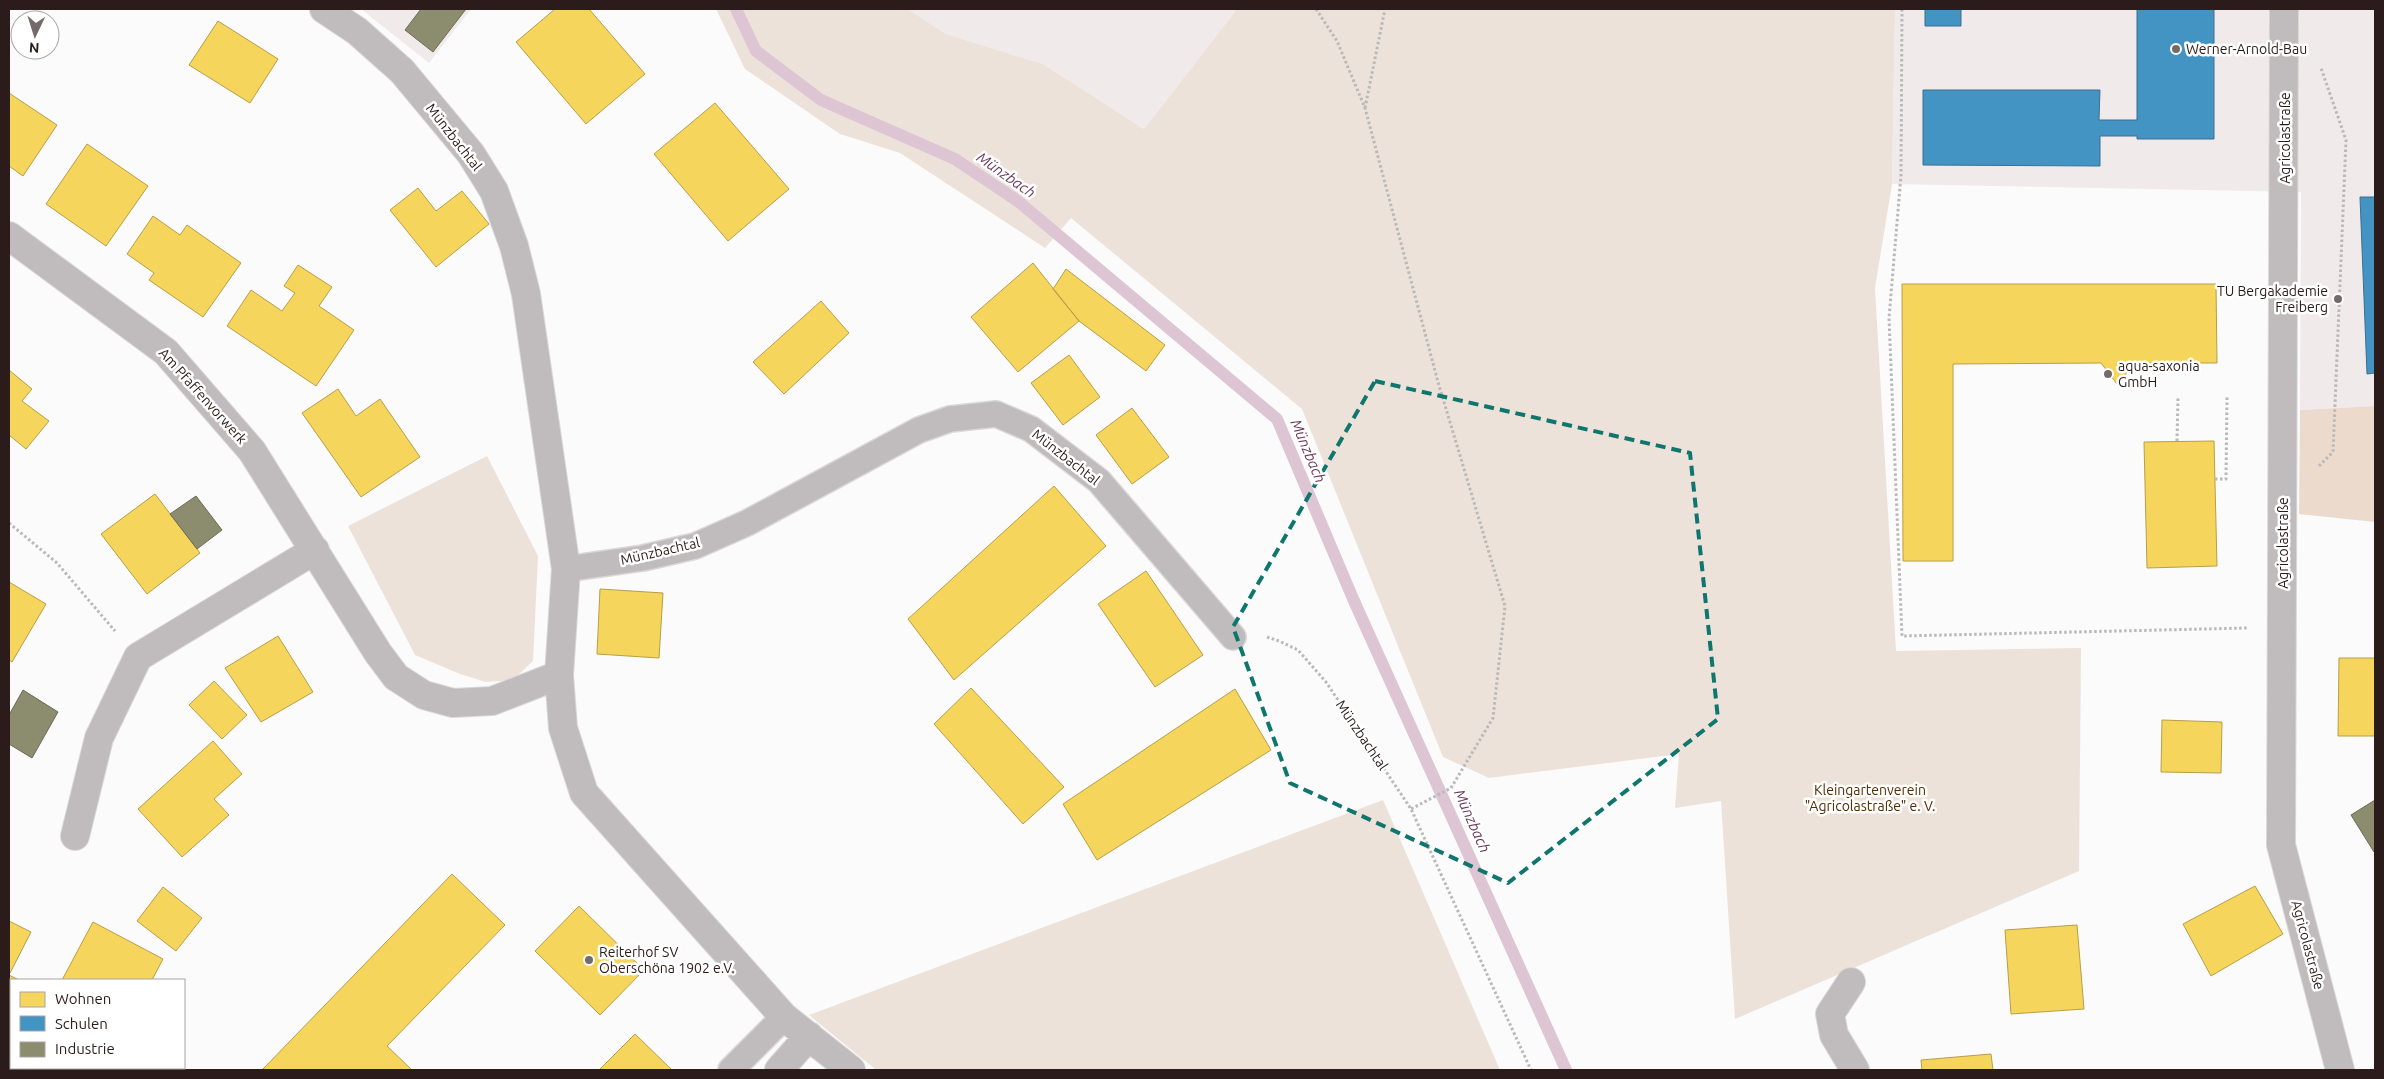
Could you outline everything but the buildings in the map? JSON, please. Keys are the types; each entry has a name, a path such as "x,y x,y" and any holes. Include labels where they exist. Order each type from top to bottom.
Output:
{"street":[{"name":"Münzbachtal","path":"324,9 357,31 402,71 471,154 494,191 514,246 526,294 566,569 559,675 563,728 584,793 784,1017 851,1070"},
{"name":"Agricolastraße","path":"2284,9 2281,845 2340,1070"},
{"name":"Am Pfaffenvorwerk","path":"9,236 166,352 252,451 378,653 396,677 424,694 453,703 492,701 559,675"},
{"path":"75,836 99,738 138,657 315,550"},
{"path":"1851,982 1830,1014 1834,1034 1855,1070"},
{"path":"779,1070 810,1036"}],"lane":[{"name":"Münzbachtal","path":"566,569 643,558 695,546 747,523 920,430 950,419 996,414 1031,429 1099,481 1233,637"},
{"path":"731,1070 784,1017"}],"path":[{"path":"1316,9 1337,41 1365,108 1438,382 1505,606 1493,718 1451,788 1411,809"},
{"path":"1365,108 1385,9"},
{"path":"1902,9 1901,175 1889,318 1902,636 2282,627"},
{"path":"2283,502 2333,452 2346,140 2319,61"},
{"path":"2215,479 2226,479 2227,396"},
{"path":"2177,442 2178,397"},
{"path":"9,523 57,563 138,657"},
{"name":"Münzbachtal","path":"1233,637 1260,636 1279,640 1298,650 1326,682 1411,809 1531,1070"}],"highlighted area":[{"path":"1375,381 1690,453 1718,719 1508,883 1290,783 1233,627"}],"shaded area":[{"path":"361,9 471,9 429,63"},
{"path":"908,9 1237,9 1144,129 1043,64 946,34"},
{"name":"TU Bergakademie Freiberg","path":"1895,9 2375,9 2375,406 2300,410 2301,192 1892,184"},
{"path":"2375,406 2375,522 2299,514 2300,410"}],"green space":[{"name":"Kleingartenverein \"Agricolastraße\" e. V.","path":"716,9 908,9 946,34 1043,64 1144,129 1237,9 1895,9 1892,184 1875,288 1896,651 2081,648 2079,871 1735,1019 1721,801 1675,808 1679,754 1489,778 1443,757 1302,409 1071,218 1045,248 900,153 840,134 745,69"},
{"path":"487,456 538,556 533,661 513,680 486,682 460,674 415,655 348,526"},
{"path":"1383,800 1500,1070 876,1070 809,1015"}],"waterway":[{"name":"Münzbach","path":"736,9 756,51 821,100 955,159 1019,202 1277,419 1354,601 1566,1070"}],"place":[{"name":"Werner-Arnold-Bau","path":"2176,49"},
{"name":"TU Bergakademie Freiberg","path":"2338,299"},
{"name":"aqua-saxonia GmbH","path":"2108,374"},
{"name":"Reiterhof SV Oberschöna 1902 e.V.","path":"589,960"}]}
